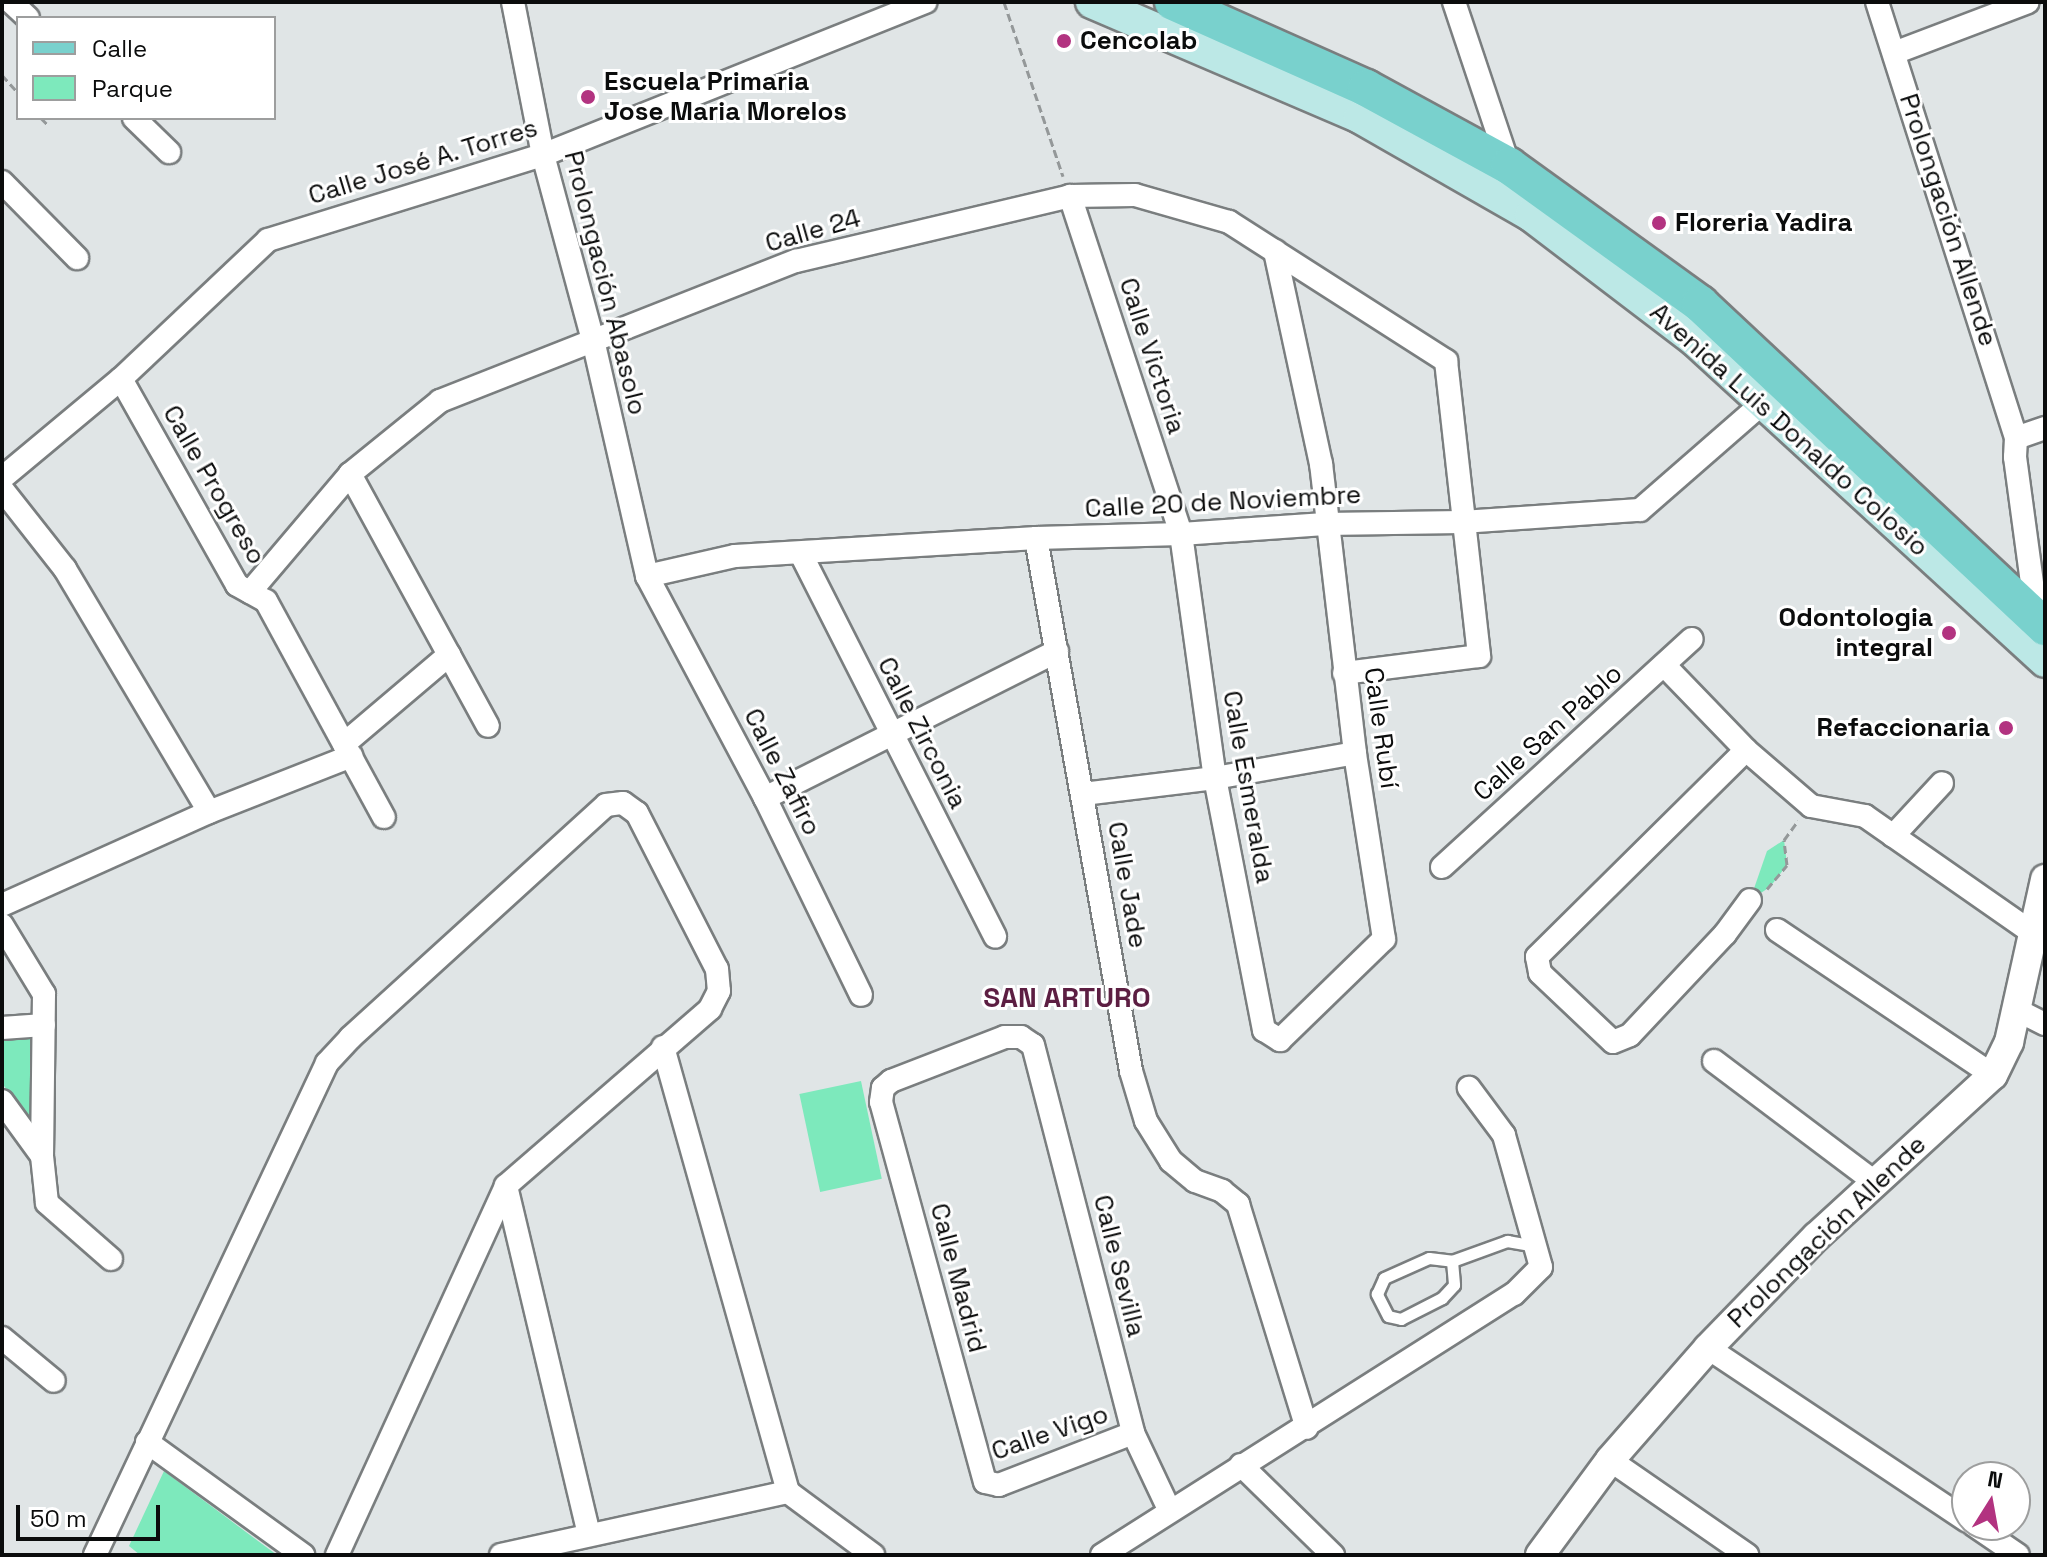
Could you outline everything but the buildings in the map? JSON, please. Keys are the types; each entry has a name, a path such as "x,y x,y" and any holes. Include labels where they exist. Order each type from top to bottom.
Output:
{"main road":[{"name":"Avenida Luis Donaldo Colosio","path":"1092,2 1360,117 1531,215 1695,340 2045,661"},
{"name":"Avenida Luis Donaldo Colosio","path":"1173,2 1366,88 1509,166 1700,304 2042,630"}],"street":[{"path":"11,2 26,16"},
{"name":"Prolongación Abasolo","path":"513,2 543,155 593,340 647,576"},
{"name":"Calle José A. Torres","path":"2,478 121,379 268,240 543,155 926,2"},
{"path":"1454,2 1509,166"},
{"name":"Prolongación Allende","path":"1877,2 2016,438 2015,457 2042,630"},
{"path":"1894,53 2028,2"},
{"path":"136,120 169,152"},
{"path":"2,182 77,258"},
{"name":"Calle 24","path":"250,592 350,474 440,401 796,261 1070,196 1135,195 1229,222 1446,361 1462,522"},
{"name":"Calle Victoria","path":"1070,196 1181,534"},
{"name":"Calle Rubí","path":"1275,251 1321,464 1325,524 1344,673 1384,939 1280,1040"},
{"name":"Calle Progreso","path":"121,379 237,585 266,601 384,817"},
{"name":"Calle 20 de Noviembre","path":"647,576 735,556 1325,524 1462,522 1640,510 1764,402"},
{"path":"2016,438 2045,428"},
{"path":"350,474 488,726"},
{"path":"2,489 65,569 209,812"},
{"path":"1344,673 1479,656 1462,522"},
{"name":"Calle Esmeralda","path":"1181,534 1215,778 1264,1030 1280,1040"},
{"name":"Calle Jade","path":"1036,538 1131,1071 1146,1121 1171,1161 1195,1181 1222,1191 1238,1204 1307,1428"},
{"name":"Calle Zirconia","path":"801,554 995,937"},
{"name":"Calle Zafiro","path":"647,576 765,798 861,995"},
{"name":"Calle San Pablo","path":"1442,867 1692,639"},
{"path":"765,798 1057,651"},
{"path":"2,905 347,750 449,655"},
{"path":"1664,665 1746,750 1811,806 1865,816 2040,939"},
{"path":"1746,750 1537,957 1540,973 1613,1042 1630,1035 1725,934 1750,900"},
{"path":"1083,794 1215,778 1355,753"},
{"path":"1893,836 1942,783"},
{"path":"95,1555 327,1063 350,1038 606,805 623,803 637,813 717,969 719,991 710,1009 506,1186 337,1555"},
{"name":"Prolongación Allende","path":"1540,1555 1610,1460 1708,1348 1816,1237 1993,1075 2009,1042 2040,939 2045,879"},
{"path":"2,925 44,994 42,1156 47,1203 111,1259"},
{"path":"1777,930 1993,1075"},
{"path":"2017,1010 2045,1024"},
{"path":"2,1028 44,1025"},
{"name":"Calle Sevilla","path":"883,1088 891,1081 1005,1037 1021,1037 1033,1045 1133,1433 1169,1509"},
{"path":"663,1047 788,1492 873,1555"},
{"path":"1714,1061 1876,1183"},
{"name":"Calle Madrid","path":"883,1088 881,1102 985,1482"},
{"path":"1102,1555 1169,1509 1307,1428 1514,1294 1541,1267 1504,1135 1469,1088"},
{"path":"2,1101 42,1156"},
{"path":"506,1186 589,1534"},
{"path":"2,1338 54,1381"},
{"path":"1708,1348 1951,1510"},
{"name":"Calle Vigo","path":"985,1482 999,1485 1133,1433"},
{"path":"147,1442 303,1555"},
{"path":"1610,1460 1747,1555"},
{"path":"1241,1465 1333,1555"},
{"path":"501,1555 788,1492"},
{"path":"1997,1541 2018,1555"}],"lane":[{"path":"1452,1261 1454,1285 1442,1298 1401,1319 1388,1316 1377,1294 1384,1278 1429,1258 1452,1261 1507,1241 1535,1246"}],"path":[{"path":"1004,2 1070,196"},
{"path":"2,75 16,91"},
{"path":"43,120 49,126"},
{"path":"1750,900 1770,887 1787,865 1784,840 1811,806"}],"green space":[{"path":"1784,840 1787,865 1770,887 1750,900 1767,851"},
{"path":"32,1038 32,1126 2,1083 2,1039"},
{"path":"861,1081 882,1179 820,1192 799,1094"},
{"path":"164,1471 277,1555 140,1555 129,1546"}],"place":[{"name":"Cencolab","path":"1064,41"},
{"name":"Escuela Primaria Jose Maria Morelos","path":"588,97"},
{"name":"Floreria Yadira","path":"1659,223"},
{"name":"Odontologia integral","path":"1949,633"},
{"name":"Refaccionaria","path":"2006,728"}],"district":[{"name":"SAN ARTURO","path":"1067,997"}]}
